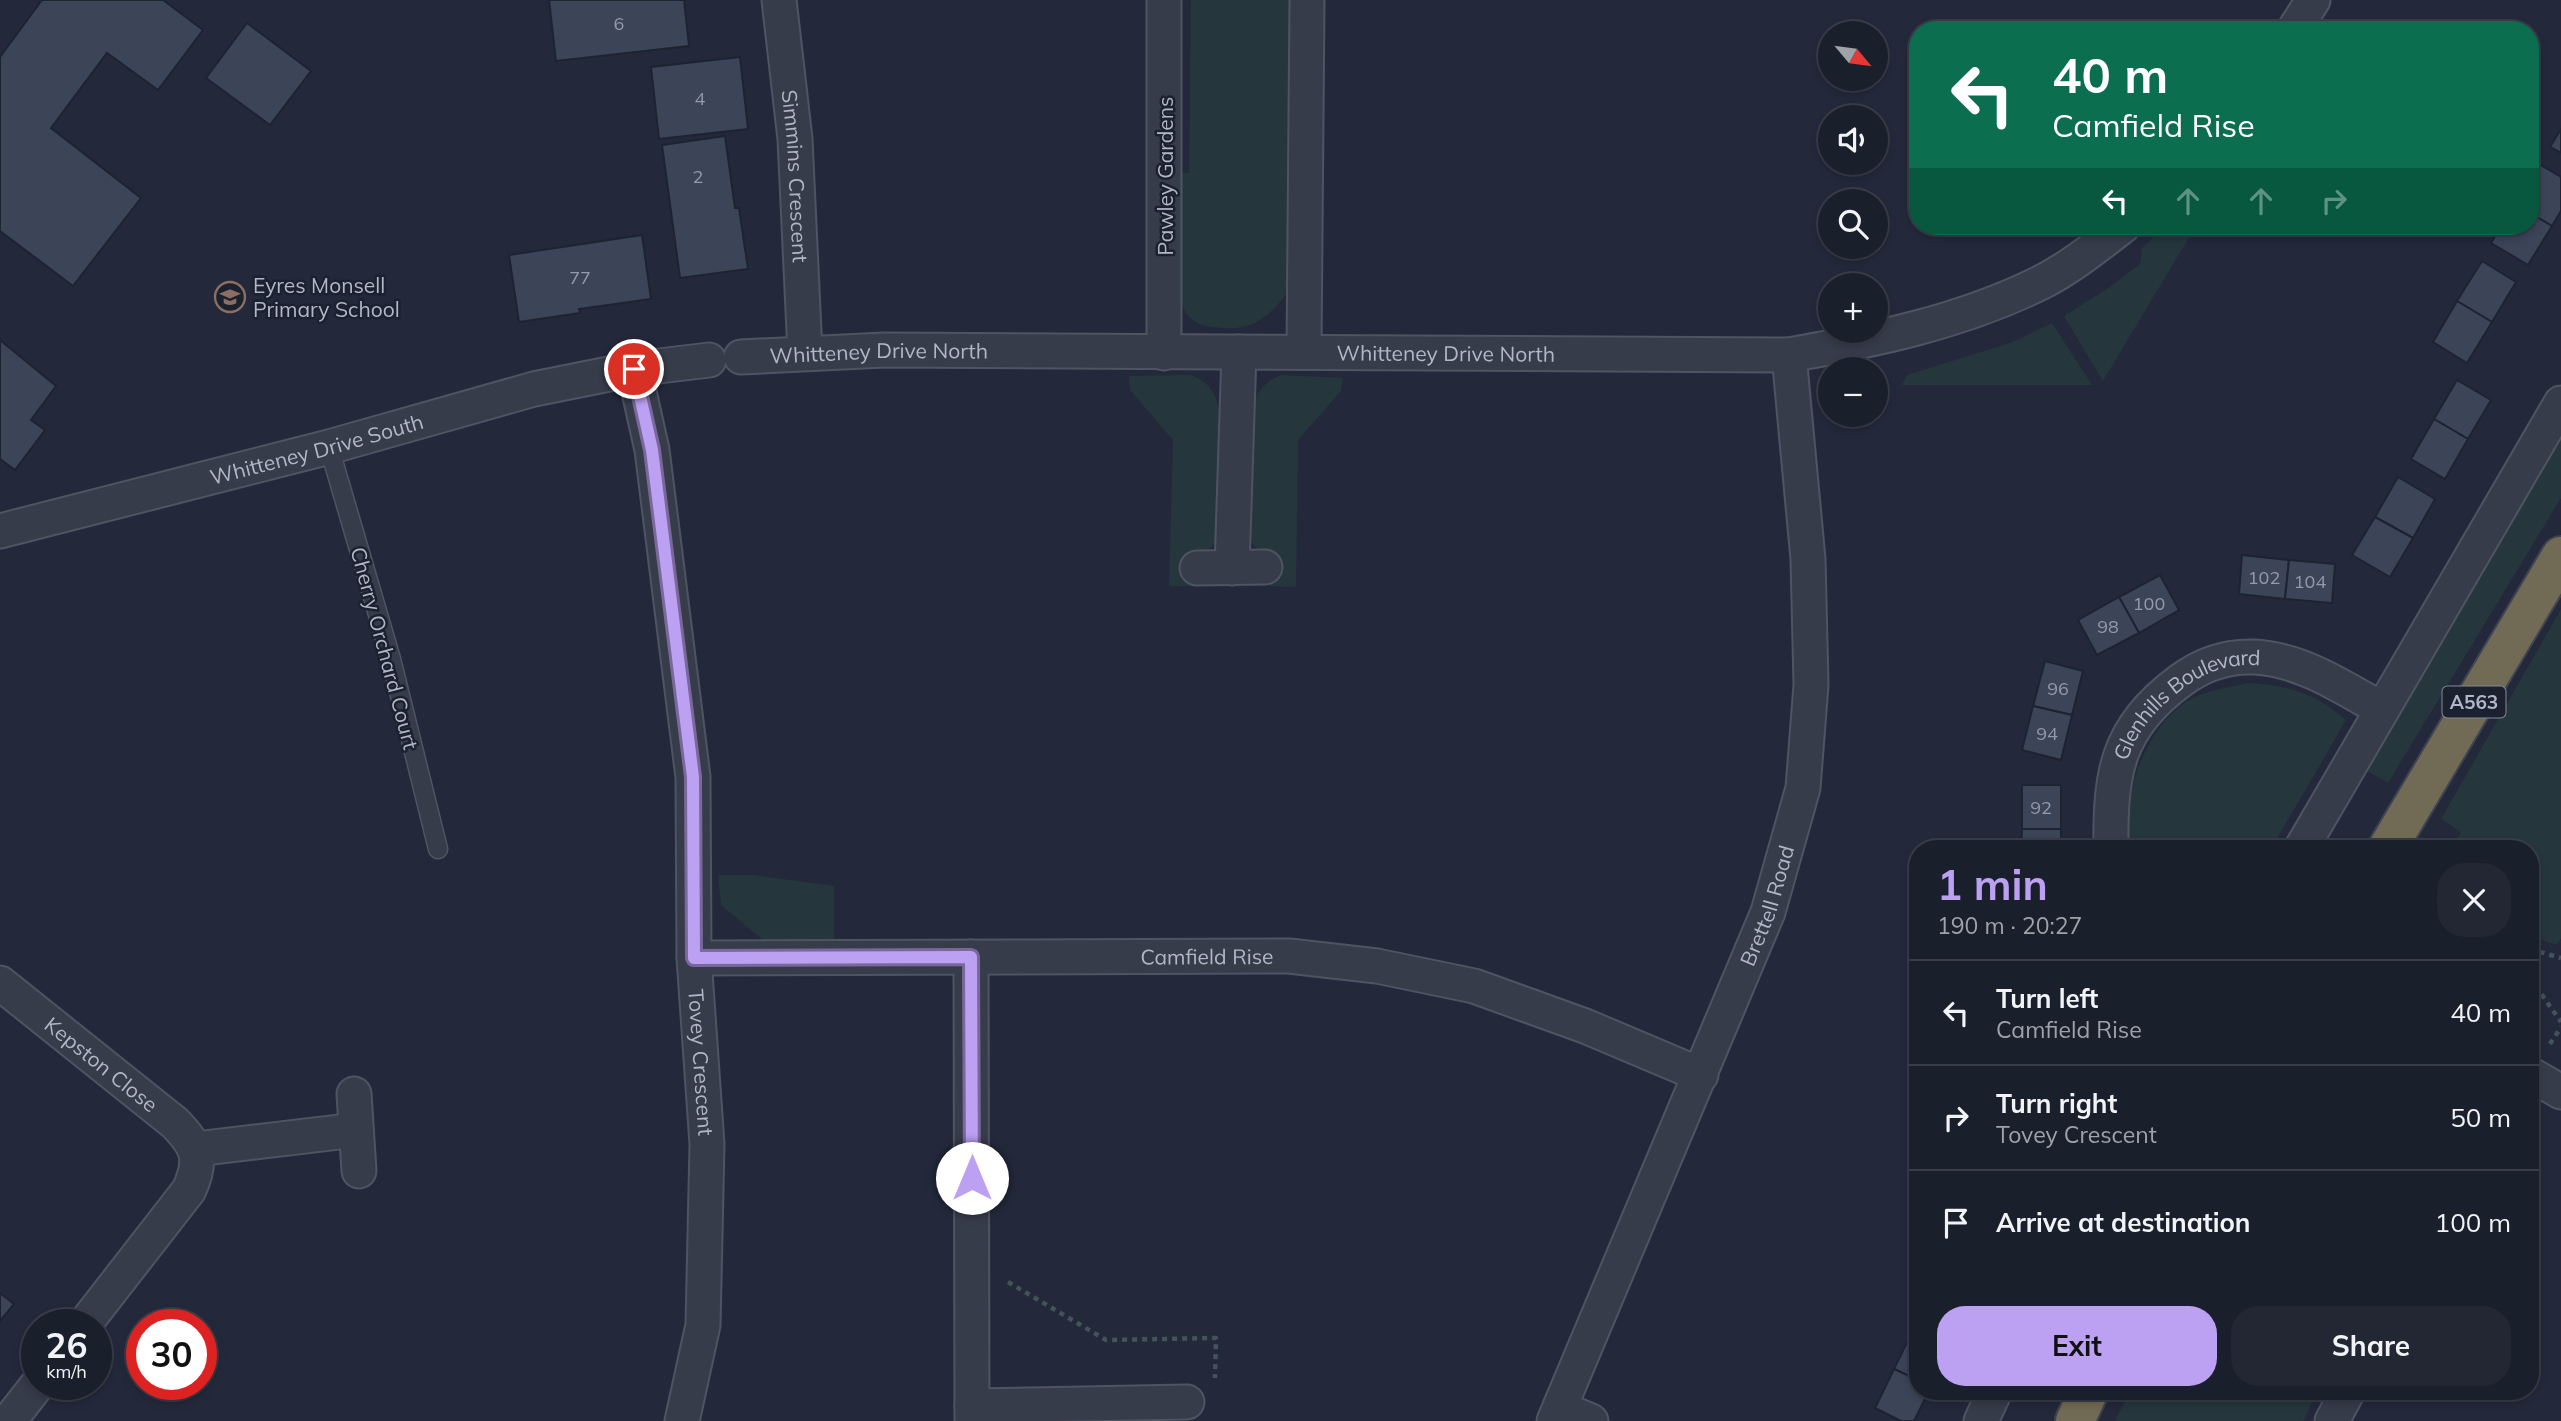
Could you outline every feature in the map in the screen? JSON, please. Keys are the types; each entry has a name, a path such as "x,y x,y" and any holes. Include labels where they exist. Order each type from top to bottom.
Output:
{"highway":[{"name":"A563","path":"2392,840 2561,556"},
{"path":"2075,1421 2085,1400"}],"street":[{"name":"Simmins Crescent","path":"779,0 795,139 806,353"},
{"name":"Pawley Gardens","path":"1164,0 1164,352"},
{"path":"1304,351 1307,0"},
{"path":"2300,21 2313,0"},
{"name":"Whitteney Drive North","path":"634,369 725,358 884,351 1789,355 1927,326 1984,306 2040,283 2087,254 2111,235"},
{"path":"1232,568 1239,352"},
{"name":"Brettell Road","path":"1557,1414 1768,912 1803,788 1811,685 1808,559 1789,355"},
{"name":"Whitteney Drive South","path":"0,531 329,447 534,389 634,369"},
{"name":"Tovey Crescent","path":"634,369 652,450 693,777 694,958 707,1144 703,1325 682,1421"},
{"path":"2306,840 2561,403"},
{"path":"1197,568 1265,567"},
{"name":"Glenhills Boulevard","path":"2111,840 2110,799 2126,740 2142,715 2161,695 2184,677 2207,665 2230,658 2256,657 2280,662 2336,683 2381,709"},
{"name":"Camfield Rise","path":"694,958 1289,956 1377,966 1474,986 1585,1026 1701,1075"},
{"path":"971,957 972,1414 1201,1395"},
{"name":"Kepston Close","path":"0,983 175,1123 196,1149"},
{"path":"2539,1080 2561,1092"},
{"path":"354,1094 359,1171"},
{"path":"96,1309 189,1190 198,1170 196,1149 356,1130"},
{"path":"9,1421 25,1400"},
{"path":"1981,1421 1991,1400"},
{"path":"2332,1421 2343,1400"},
{"path":"1557,1414 1591,1421"}],"lane":[{"name":"Cherry Orchard Court","path":"329,447 391,659 438,849"}],"path":[{"path":"2539,952 2561,958"},
{"path":"2539,991 2561,1022"},
{"path":"972,1261 1106,1340 1216,1338 1201,1395"}],"shaded area":[{"path":"1191,0 1293,0 1290,289 1263,318 1236,328 1208,326 1193,320 1186,313 1178,285 1176,246 1179,173 1189,173"},
{"path":"2156,235 2191,235 2103,381 2064,316 2140,264 2142,248"},
{"path":"2052,323 2092,385 1902,385 1907,375 2013,342"},
{"path":"1191,375 1210,388 1218,403 1223,438 1221,530 1215,543 1207,551 1196,550 1196,586 1169,586 1173,440 1130,390 1129,376"},
{"path":"1281,375 1343,378 1341,391 1298,440 1296,587 1269,586 1271,550 1259,550 1252,543 1247,530 1253,403 1264,386"},
{"path":"2561,433 2561,498 2388,783 2364,769"},
{"path":"2561,609 2561,938 2557,945 2539,939 2539,840 2457,840 2461,832 2441,819"},
{"path":"2248,683 2289,689 2312,697 2346,720 2276,840 2127,840 2133,786 2148,746 2161,726 2177,709 2193,698"},
{"path":"718,875 753,875 834,886 834,940 763,940 721,905"},
{"path":"2126,1400 2314,1400 2303,1421 2115,1421"}],"building":[{"path":"42,0 163,0 203,30 158,90 107,53 51,128 141,198 73,286 0,231 0,57"},
{"path":"549,0 684,0 689,46 556,61"},
{"path":"247,23 311,71 270,125 206,78"},
{"path":"740,57 748,129 659,139 651,67"},
{"path":"2561,129 2561,153 2550,147"},
{"path":"725,136 735,208 739,208 748,269 680,278 662,145"},
{"path":"2539,164 2561,177 2561,211 2552,226 2539,218"},
{"path":"2539,218 2552,226 2528,265 2491,243 2496,235 2539,235"},
{"path":"642,235 651,299 579,309 580,313 519,322 509,255"},
{"path":"2482,261 2516,282 2492,322 2457,301"},
{"path":"2457,301 2492,322 2467,363 2433,342"},
{"path":"0,340 56,386 31,420 45,430 15,470 0,459"},
{"path":"2457,380 2491,400 2468,439 2434,419"},
{"path":"2434,419 2468,439 2445,479 2411,459"},
{"path":"2398,477 2435,499 2413,538 2375,517"},
{"path":"2375,517 2413,538 2390,577 2352,555"},
{"path":"2242,555 2289,560 2285,599 2239,594"},
{"path":"2289,560 2335,564 2332,603 2285,599"},
{"path":"2160,575 2179,610 2139,633 2119,597"},
{"path":"2119,597 2139,633 2097,655 2078,620"},
{"path":"2045,661 2083,671 2072,715 2033,706"},
{"path":"2033,706 2072,715 2061,760 2022,750"},
{"path":"2022,785 2061,785 2061,829 2022,829"},
{"path":"2022,829 2061,829 2061,840 2021,840"},
{"path":"0,1293 14,1304 0,1321"},
{"path":"1909,1338 1909,1376 1894,1369"},
{"path":"1894,1369 1909,1376 1909,1400 1924,1400 1914,1421 1901,1421 1875,1408"}],"place":[{"name":"Eyres Monsell Primary School","path":"230,297"}],"route":[{"path":"634,369 652,450 693,777 694,958 971,957 972,1178"}]}
